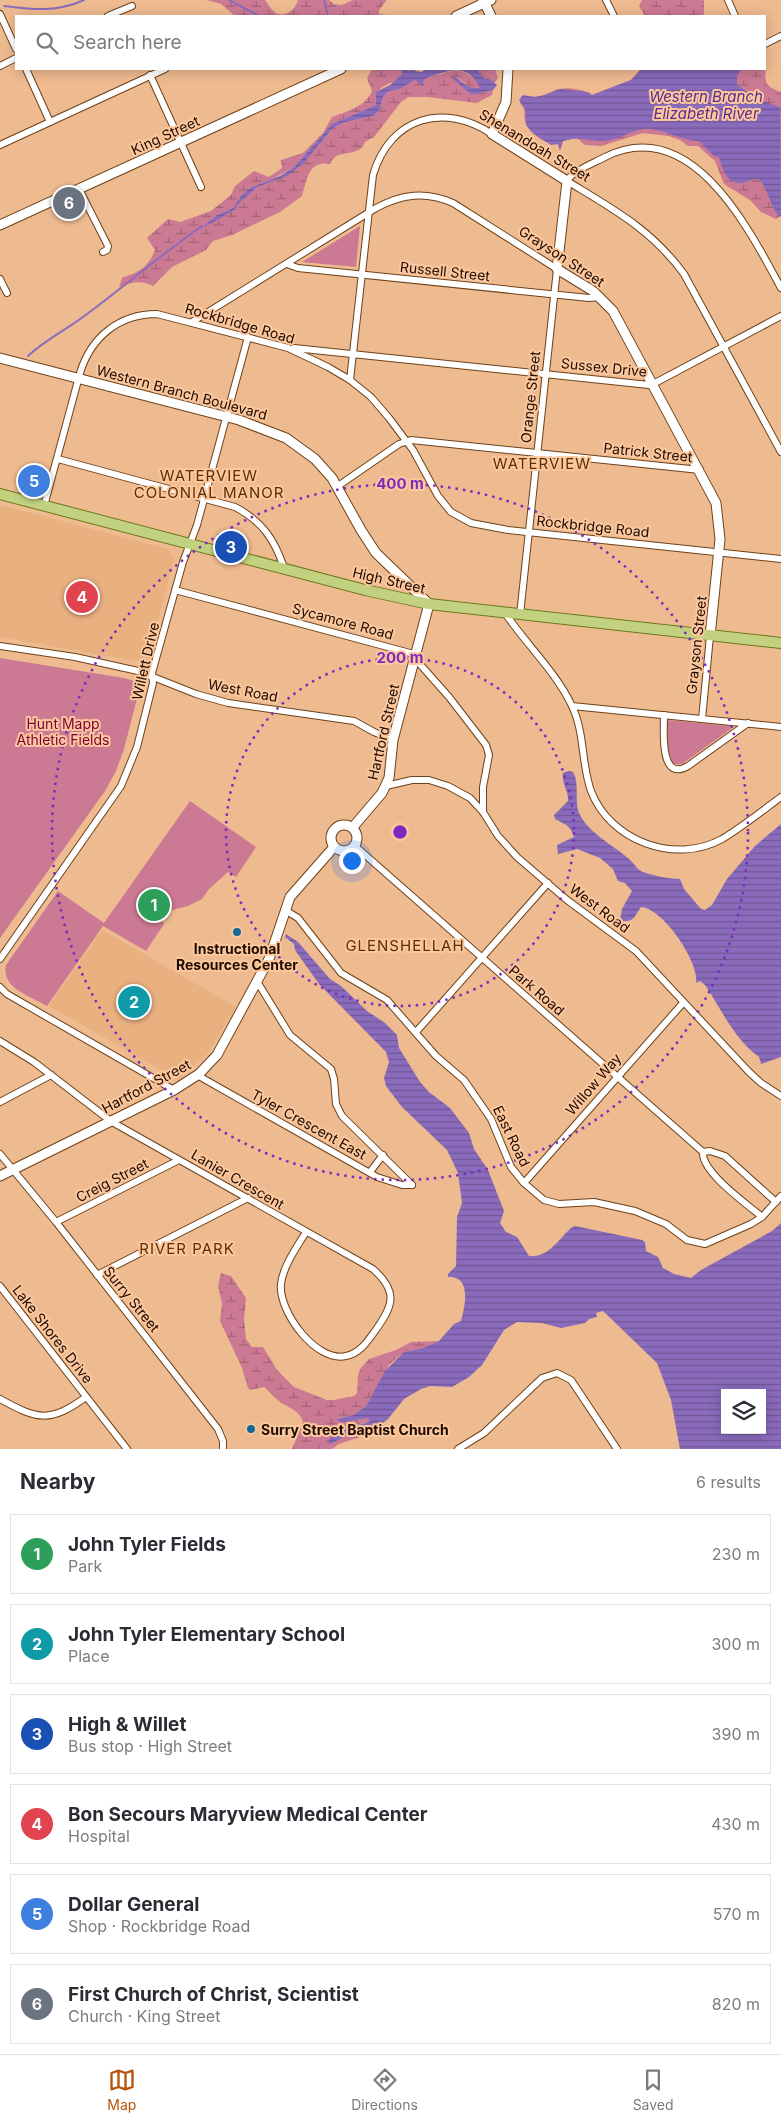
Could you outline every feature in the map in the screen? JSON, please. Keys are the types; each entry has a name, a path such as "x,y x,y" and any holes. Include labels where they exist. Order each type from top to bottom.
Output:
{"main road":[{"name":"High Street","path":"0,494 365,590 429,604 781,643"}],"street":[{"path":"606,0 614,15"},
{"path":"728,0 736,15"},
{"path":"458,15 487,1 491,15"},
{"path":"110,15 132,6"},
{"path":"0,14 15,46"},
{"path":"766,44 781,36"},
{"path":"0,66 15,58"},
{"path":"26,70 50,122"},
{"path":"0,145 162,70"},
{"name":"King Street","path":"0,225 339,70"},
{"path":"492,134 506,102 508,70"},
{"path":"150,75 201,187"},
{"name":"Shenandoah Street","path":"350,380 373,175 377,162 387,146 403,130 429,119 452,117 470,121 492,134 638,226 665,250 684,274 781,452"},
{"path":"567,181 572,175 603,158 629,148 648,147 675,155 699,172 733,207 746,225 781,288"},
{"name":"Orange Street","path":"520,615 567,181"},
{"path":"79,189 108,246 107,250 103,252"},
{"name":"Grayson Street","path":"192,322 385,203 408,195 426,195 452,203 601,297 613,311 653,384 711,491 718,511 719,552 702,719"},
{"name":"Russell Street","path":"287,264 298,268 555,295 589,298 601,297"},
{"path":"0,279 7,293"},
{"name":"Rockbridge Road","path":"44,506 83,363 94,344 104,332 120,322 138,315 158,314 288,348 350,380 375,401 406,440 438,496 451,512 480,526 781,559"},
{"name":"Sussex Drive","path":"288,348 653,384 781,316"},
{"name":"Willett Drive","path":"0,959 121,786 137,747 153,684 152,676 175,590 204,498 248,337"},
{"name":"Western Branch Boulevard","path":"0,358 225,416 255,425 286,438 314,459 338,486 361,530 376,552 429,604"},
{"path":"338,486 406,440"},
{"name":"Patrick Street","path":"406,440 700,470"},
{"path":"58,460 235,507 254,518 274,543 284,568"},
{"name":"Sycamore Road","path":"175,590 404,650 415,658 486,745 488,755 483,787 483,812"},
{"name":"Hartford Street","path":"0,1176 174,1090 197,1076 217,1055 258,983 294,891 318,868 334,847 331,836 334,828 341,824 353,827 386,786 390,771 393,740 429,604"},
{"path":"505,613 560,686 572,706 581,734 588,782 596,802 618,828 641,842 675,849 687,849 721,839 781,797"},
{"name":"West Road","path":"0,646 105,663 152,676 196,694 228,703 354,721 393,740"},
{"path":"572,706 781,727"},
{"path":"664,715 666,760 670,766 680,769 688,766 748,724"},
{"name":"West Road","path":"386,786 412,780 437,782 462,792 483,812 505,844 548,883 636,951 683,1003 755,1077 781,1096"},
{"path":"334,847 344,851 355,846 357,834 353,827"},
{"name":"Park Road","path":"355,846 703,1152 710,1151 725,1156 774,1205"},
{"path":"416,1032 548,883"},
{"name":"East Road","path":"285,910 298,918 341,973 381,995 398,1011 436,1056 472,1089 491,1119 511,1167 524,1183 544,1200 553,1203 594,1202 647,1214 666,1224 688,1240 698,1244 709,1243 745,1228 762,1217 774,1205"},
{"path":"258,983 266,993 290,1035 331,1069 334,1079 336,1104 342,1116 383,1155 370,1172"},
{"path":"0,987 6,994 174,1090"},
{"name":"Willow Way","path":"524,1183 616,1076 683,1003"},
{"name":"Lanier Crescent","path":"0,1041 51,1075 110,1121 373,1269 384,1280 389,1291 388,1313 368,1342 353,1353 343,1356 328,1353 306,1338 294,1323 282,1299 283,1273 306,1232"},
{"path":"0,1102 51,1075"},
{"name":"Tyler Crescent East","path":"197,1076 370,1172 402,1185 412,1185 383,1155"},
{"name":"Park Road","path":"703,1152 702,1157 710,1172 762,1217"},
{"path":"0,1154 14,1169"},
{"name":"Creig Street","path":"56,1222 179,1160"},
{"name":"Surry Street","path":"14,1169 218,1429 223,1441 223,1449"},
{"path":"774,1205 781,1196"},
{"path":"97,1275 248,1198"},
{"name":"Lake Shores Drive","path":"0,1286 127,1449"},
{"path":"463,1448 484,1433 542,1378 552,1373 557,1373 570,1380 618,1449"},
{"name":"Lake Shores Drive","path":"0,1399 22,1410 42,1416 67,1411 86,1397"}],"shaded area":[{"path":"0,505 168,549 174,558 147,663 0,637"},
{"path":"102,930 236,1007 207,1054 179,1080 49,1006"}],"green space":[{"path":"207,0 265,0 274,12 283,14 293,9 298,0 329,0 334,4 342,5 353,0 387,0 379,10 379,14 386,15 234,15 221,4"},
{"path":"642,0 704,0 704,15 644,15 639,6"},
{"path":"371,70 403,70 397,79 378,91 376,105 332,124 294,167 259,186 287,175 304,163 332,129 342,123 373,116 379,111 383,97 389,91 400,89 415,80 425,86 423,82 425,79 449,71 456,71 468,74 481,88 470,88 457,77 472,95 493,90 492,95 477,103 428,97 408,97 401,102 374,137 365,142 362,148 336,156 330,164 317,165 313,168 307,178 302,196 280,212 232,235 213,241 206,250 172,267 153,286 136,282 119,287 122,278 138,271 149,261 155,250 147,238 168,219 180,222 211,211 231,195 235,186 254,171 269,177 282,168 281,160 303,153 323,133 332,117 355,108 365,101 372,91 367,78","holes":["256,188 236,205 236,209 203,226 217,215 233,208 241,196"]},
{"path":"480,70 495,70 498,78 494,83 491,80 485,79 479,72"},
{"name":"Western Branch Elizabeth River","path":"640,70 766,70 766,83 781,92 781,216 776,219 761,212 751,201 724,184 715,161 698,146 688,146 680,140 669,136 643,133 601,146 585,145 577,138 563,141 560,150 558,144 549,143 540,138 531,132 526,124 524,109 520,103 521,97 537,97 563,88 581,90 592,95 631,80"},
{"path":"360,226 356,267 302,262"},
{"name":"Hunt Mapp Athletic Fields","path":"0,658 124,678 141,683 124,749 116,771 105,791 0,938"},
{"path":"667,720 730,726 731,729 682,764 676,764 672,763 668,758"},
{"path":"190,801 256,847 236,877 228,872 209,889 202,899 188,906 168,911 162,920 164,924 146,951 103,926 47,1006 25,995 12,985 8,980 6,965 58,891 104,923"},
{"path":"221,1273 231,1276 246,1298 244,1319 246,1339 252,1347 263,1347 277,1370 294,1387 327,1400 354,1396 357,1393 360,1369 369,1359 396,1350 411,1342 439,1341 423,1348 404,1352 389,1365 366,1406 353,1415 337,1419 346,1422 367,1418 370,1421 349,1427 331,1444 349,1434 359,1435 375,1429 388,1419 369,1434 339,1444 332,1449 292,1449 303,1422 296,1412 264,1387 250,1390 248,1388 242,1368 220,1321 222,1303 218,1286"}],"water":[{"path":"402,70 422,72 424,70 456,70 425,79 423,82 425,87 415,80 400,89 389,91 383,97 379,111 373,116 342,123 332,129 304,163 287,176 257,187 237,205 236,209 202,227 217,215 233,208 241,196 250,188 280,176 294,167 332,124 376,105 376,92 390,85 402,74"},
{"path":"456,70 480,70 479,72 485,79 488,78 497,85 493,90 472,95 451,77 470,87 480,88 469,74"},
{"name":"Western Branch Elizabeth River","path":"640,70 740,70 737,76 737,84 754,98 780,107 781,215 779,216 776,212 759,179 742,183 732,181 726,175 719,157 714,156 699,141 645,129 609,140 569,139 563,141 560,150 558,144 551,145 533,133 526,125 525,109 519,100 523,95 534,97 560,89 588,92 592,95 631,80"},
{"path":"573,772 575,777 579,813 589,827 641,871 662,877 680,879 684,889 701,909 705,910 712,905 727,879 755,846 781,824 781,1057 761,1064 759,1057 735,1033 705,985 700,981 696,983 696,974 686,950 669,926 659,916 641,907 631,920 620,921 622,909 632,891 625,883 618,881 613,869 600,858 577,849 558,854 557,845 574,837 569,828 555,819 554,815 568,801 563,773"},
{"path":"286,934 298,942 330,979 341,986 367,1011 385,1023 397,1035 399,1048 420,1082 429,1092 450,1108 469,1133 474,1149 488,1170 504,1211 500,1223 506,1232 517,1237 529,1256 536,1256 547,1251 575,1226 642,1240 645,1242 646,1251 658,1257 663,1268 674,1274 691,1278 701,1270 772,1231 781,1223 781,1449 680,1449 671,1400 657,1363 603,1311 596,1313 597,1317 589,1319 585,1323 561,1328 542,1323 517,1322 504,1330 482,1365 469,1377 452,1387 430,1386 421,1389 404,1399 388,1419 375,1429 359,1435 349,1434 331,1444 328,1443 334,1434 346,1428 370,1421 367,1418 346,1422 338,1421 337,1419 353,1415 366,1406 385,1371 404,1352 423,1348 439,1341 454,1324 461,1321 465,1300 464,1286 456,1278 448,1277 448,1274 456,1266 457,1217 462,1203 458,1173 447,1150 402,1107 386,1086 384,1078 389,1062 386,1052 319,984 295,950 294,944 285,937"}],"waterway":[{"path":"4,6 45,9 65,7 84,0"},
{"path":"229,0 257,15"},
{"path":"324,0 328,15"},
{"path":"28,356 42,344 87,314 202,226"}],"place":[{"name":"First Church of Christ, Scientist","path":"69,203"},
{"name":"Dollar General","path":"34,481"},
{"name":"High & Willet","path":"231,547"},
{"name":"Bon Secours Maryview Medical Center","path":"82,597"},
{"name":"John Tyler Fields","path":"154,905"},
{"name":"Instructional Resources Center","path":"237,932"},
{"name":"John Tyler Elementary School","path":"134,1002"},
{"name":"Surry Street Baptist Church","path":"251,1429"}],"district":[{"name":"WATERVIEW","path":"542,463"},
{"name":"WATERVIEW COLONIAL MANOR","path":"209,484"},
{"name":"GLENSHELLAH","path":"405,945"},
{"name":"RIVER PARK","path":"187,1248"}]}
